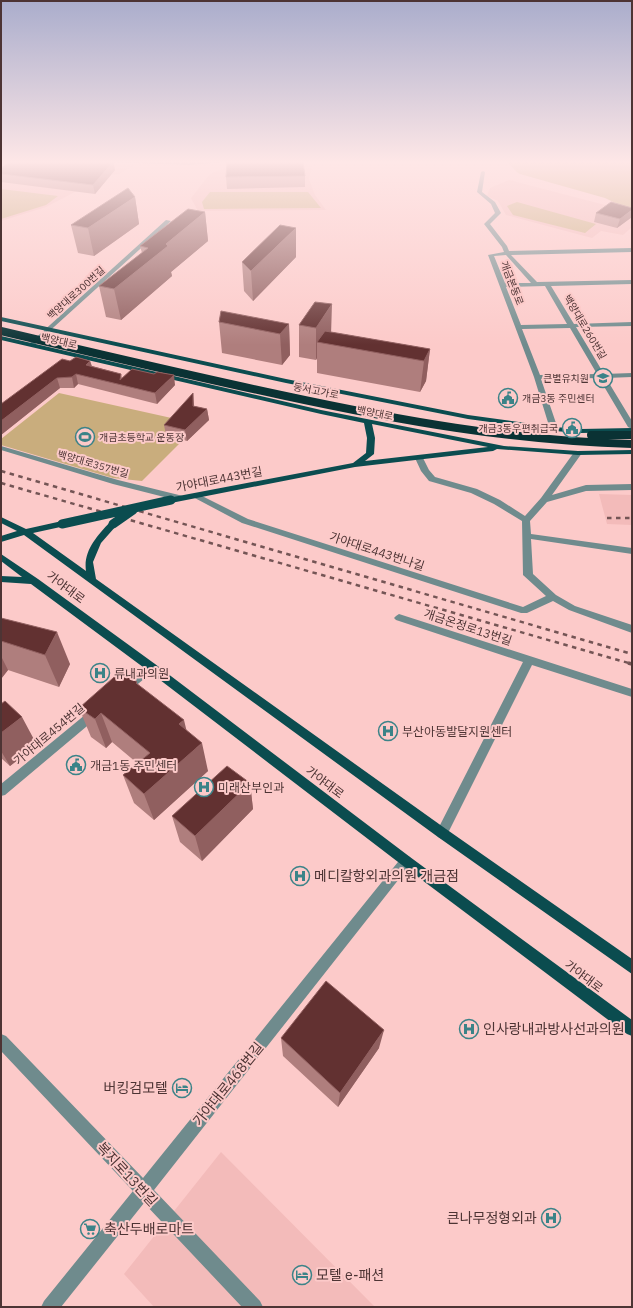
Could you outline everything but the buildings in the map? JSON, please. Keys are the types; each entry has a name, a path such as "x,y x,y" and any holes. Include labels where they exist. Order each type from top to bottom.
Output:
{"highway":[{"name":"동서고가로","path":"1,324 285,388 475,424 543,432 632,435"},
{"name":"동서고가로","path":"1,331 282,395 465,431 533,439 632,444"}],"main road":[{"name":"백양대로","path":"1,319 286,382 468,417 554,429 581,431 632,429"},
{"name":"백양대로","path":"1,338 257,398 504,448 578,453 632,452"},
{"path":"460,453 470,441 468,417"},
{"path":"356,465 370,454 372,445 371,431 367,421"},
{"name":"가야대로443번길","path":"1,539 25,532 180,498 356,465 504,448 581,431"},
{"path":"92,581 89,562 97,542 113,524 136,508"},
{"name":"가야대로","path":"1,520 25,532 632,968"},
{"name":"가야대로","path":"1,557 151,667 406,861 632,1029"},
{"path":"1,579 35,581"}],"street":[{"name":"백양대로300번길","path":"31,345 166,223"},
{"path":"488,223 487,224 505,247 507,253 535,284"},
{"name":"개금본동로","path":"554,429 537,377 491,255 507,253 632,250"},
{"path":"502,285 632,282"},
{"name":"백양대로260번길","path":"547,284 632,429"},
{"path":"518,327 632,324"},
{"path":"537,377 632,375"},
{"name":"백양대로357번길","path":"1,448 116,482 180,498"},
{"path":"578,453 544,500 526,520 528,575 553,597 572,608 632,629"},
{"path":"419,458 425,471 432,479 474,491 497,502 526,520"},
{"path":"544,500 586,488 632,487"},
{"name":"가야대로443번나길","path":"195,496 245,521 524,611 553,597"},
{"path":"527,536 632,551"},
{"name":"개금온정로13번길","path":"399,618 632,693"},
{"path":"442,833 529,661"},
{"path":"115,697 151,667"},
{"name":"가야대로454번길","path":"1,791 103,707"},
{"name":"가야대로468번길","path":"50,1307 406,861"},
{"name":"복지로13번길","path":"1,1041 254,1307"}],"shaded area":[{"path":"536,223 632,223 632,227 623,235 601,231 592,238"},
{"path":"545,223 596,224 585,233"},
{"name":"개금초등학교 운동장","path":"59,393 176,419 162,436 182,441 142,481 113,478 1,445 1,439"},
{"path":"599,494 632,495 632,525 607,524"},
{"path":"221,1152 375,1307 154,1307 124,1274"}],"railway":[{"path":"1,471 632,654"},
{"path":"1,483 632,664 628,663"},
{"path":"607,518 632,518"}],"place":[{"name":"큰별유치원","path":"603,378"},
{"name":"개금3동 주민센터","path":"508,398"},
{"name":"개금3동우편취급국","path":"572,428"},
{"name":"개금초등학교 운동장","path":"85,437"},
{"name":"류내과의원","path":"100,673"},
{"name":"부산아동발달지원센터","path":"388,731"},
{"name":"개금1동 주민센터","path":"76,765"},
{"name":"미래산부인과","path":"204,787"},
{"name":"메디칼항외과의원 개금점","path":"300,876"},
{"name":"인사랑내과방사선과의원","path":"469,1029"},
{"name":"버킹검모텔","path":"182,1088"},
{"name":"큰나무정형외과","path":"551,1218"},
{"name":"축산두배로마트","path":"90,1229"},
{"name":"모텔 e-패션","path":"302,1275"}]}
